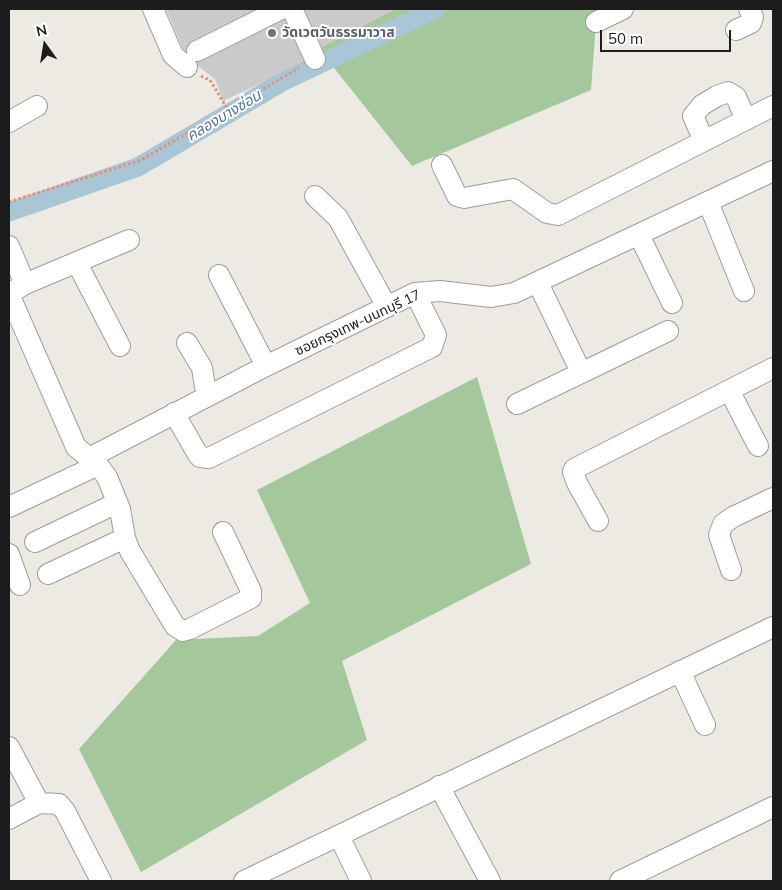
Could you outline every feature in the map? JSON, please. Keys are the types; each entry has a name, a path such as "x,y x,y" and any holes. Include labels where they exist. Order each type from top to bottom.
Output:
{"street":[{"path":"153,9 172,55 187,67"},
{"path":"198,50 281,9"},
{"path":"292,9 315,59"},
{"path":"596,22 622,9"},
{"path":"736,30 751,23 753,17 749,9"},
{"path":"704,141 693,116 702,105 717,96 728,92 736,97 746,120"},
{"path":"9,122 37,106"},
{"path":"442,165 457,196 464,198 513,189 547,213 558,214 773,106"},
{"name":"ซอยกรุงเทพ-นนทบุรี 17","path":"9,508 94,461 174,413 415,293 440,291 491,297 514,293 773,171"},
{"path":"315,196 338,218 387,307"},
{"path":"708,202 744,292"},
{"path":"639,234 672,303"},
{"path":"14,291 129,240"},
{"path":"9,246 14,291 76,447 94,461 107,477 118,503 125,538 135,560 175,626 183,631 251,598 252,591 223,532"},
{"path":"77,262 120,346"},
{"path":"219,275 266,366"},
{"path":"538,283 581,372"},
{"path":"174,413 200,457 209,458 236,445 432,347 436,335 415,293"},
{"path":"517,404 668,331"},
{"path":"188,343 202,368 205,387 210,395"},
{"path":"598,521 577,483 573,472 574,469 730,392 773,368"},
{"path":"730,392 758,446"},
{"path":"731,570 720,535 724,524 773,498"},
{"path":"35,542 118,503"},
{"path":"48,574 125,538"},
{"path":"9,554 20,584"},
{"path":"244,881 773,626"},
{"path":"680,671 705,725"},
{"path":"9,746 39,803"},
{"path":"439,786 490,881"},
{"path":"9,819 39,803 58,804 65,811 101,881"},
{"path":"620,881 771,814"},
{"path":"339,836 361,881"}],"path":[{"path":"9,202 141,160 315,59"},
{"path":"187,67 210,80 228,110"}],"shaded area":[{"name":"วัดเวตวันธรรมาวาส","path":"166,9 420,9 223,101 215,79 187,58"}],"green space":[{"path":"396,9 620,9 596,22 591,90 412,166 319,49"},
{"path":"477,377 531,564 342,661 367,740 141,872 79,749 176,640 258,636 310,603 257,490"}],"waterway":[{"name":"คลองบางซ่อน","path":"9,212 138,167 282,82 436,9"}],"place":[{"name":"วัดเวตวันธรรมาวาส","path":"272,33"}]}
